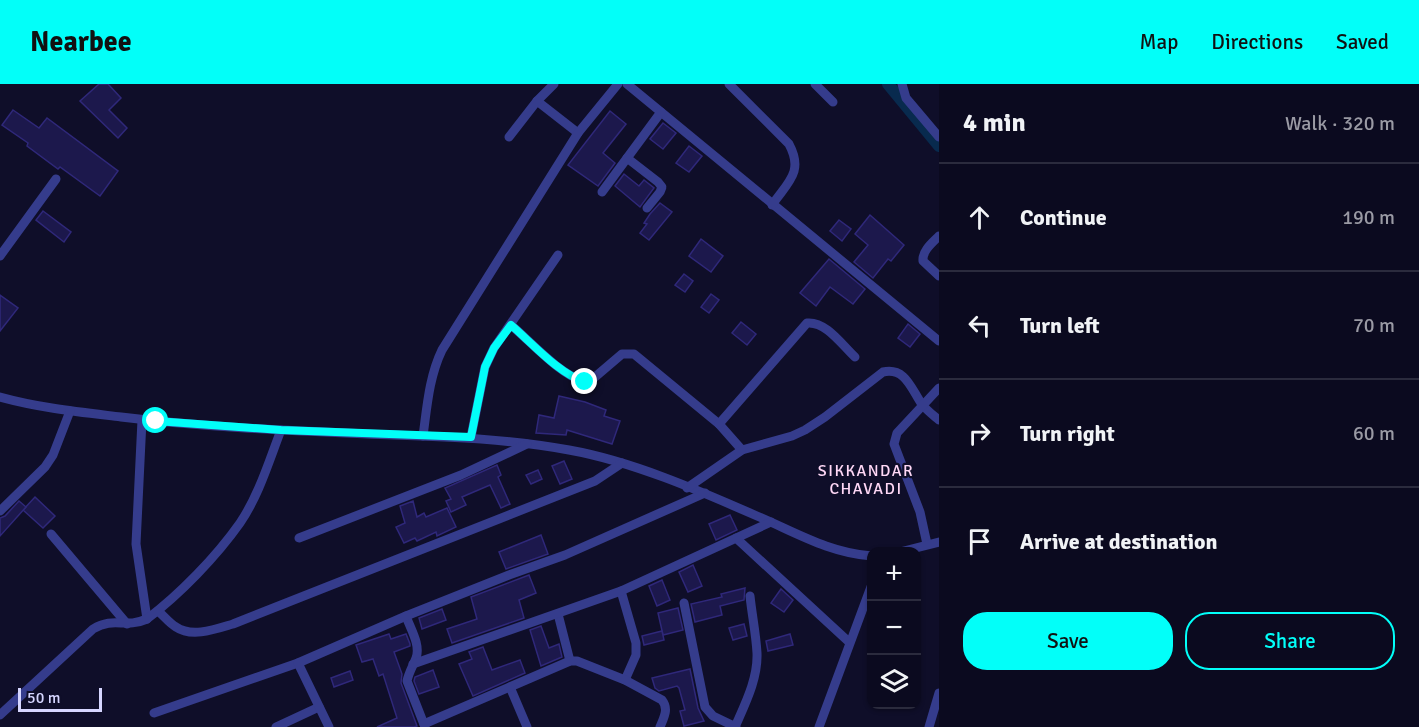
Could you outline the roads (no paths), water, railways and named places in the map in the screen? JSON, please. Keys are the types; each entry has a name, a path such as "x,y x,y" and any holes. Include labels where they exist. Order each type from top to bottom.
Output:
{"street":[{"path":"509,137 537,101 554,84"},
{"path":"423,436 431,380 442,350 578,133 618,84"},
{"path":"627,84 939,341"},
{"path":"729,84 789,144 795,155 797,164 794,173 772,205"},
{"path":"815,84 833,102"},
{"path":"902,84 906,98 938,133"},
{"path":"537,101 578,133"},
{"path":"602,192 661,112"},
{"path":"627,158 662,187 647,208"},
{"path":"0,256 56,179"},
{"path":"939,236 927,249 923,261 939,276"},
{"path":"471,437 485,367 494,348 558,255"},
{"path":"718,424 807,323 815,322 823,326 855,357"},
{"path":"511,325 574,379 585,382 596,377 622,354 634,354 718,424 742,450"},
{"path":"687,488 742,450 805,430 883,372 892,370 900,373 923,406 939,420"},
{"path":"927,544 920,512 894,444 897,433 939,388"},
{"path":"0,397 34,406 142,420 281,430 471,437 570,450 622,463 705,493 826,548 867,556"},
{"path":"0,511 49,461 60,441 70,411"},
{"path":"142,420 136,544 147,619"},
{"path":"0,715 93,629 111,621 127,624 147,619 207,562 240,522 262,481 281,430"},
{"path":"299,538 461,476 527,444"},
{"path":"158,611 184,631 216,629 233,624 595,481 622,463"},
{"path":"154,713 298,663 406,616 565,555 705,493"},
{"path":"413,664 621,591 771,522"},
{"path":"51,534 127,624"},
{"path":"736,538 849,642"},
{"path":"917,547 939,542"},
{"path":"621,591 636,644 636,655 625,680"},
{"path":"684,603 705,707 713,716 736,727 756,666 757,655 750,596"},
{"path":"819,727 867,597"},
{"path":"558,614 570,661"},
{"path":"406,616 418,647 417,657 409,673 408,681 424,725 570,661 584,662 662,700 666,705 666,712 660,727"},
{"path":"298,663 329,727"},
{"path":"510,687 527,727"},
{"path":"929,727 939,693"},
{"path":"276,727 319,707"}],"waterway":[{"path":"888,84 939,146"}],"district":[{"name":"SIKKANDAR CHAVADI","path":"866,479"}]}
